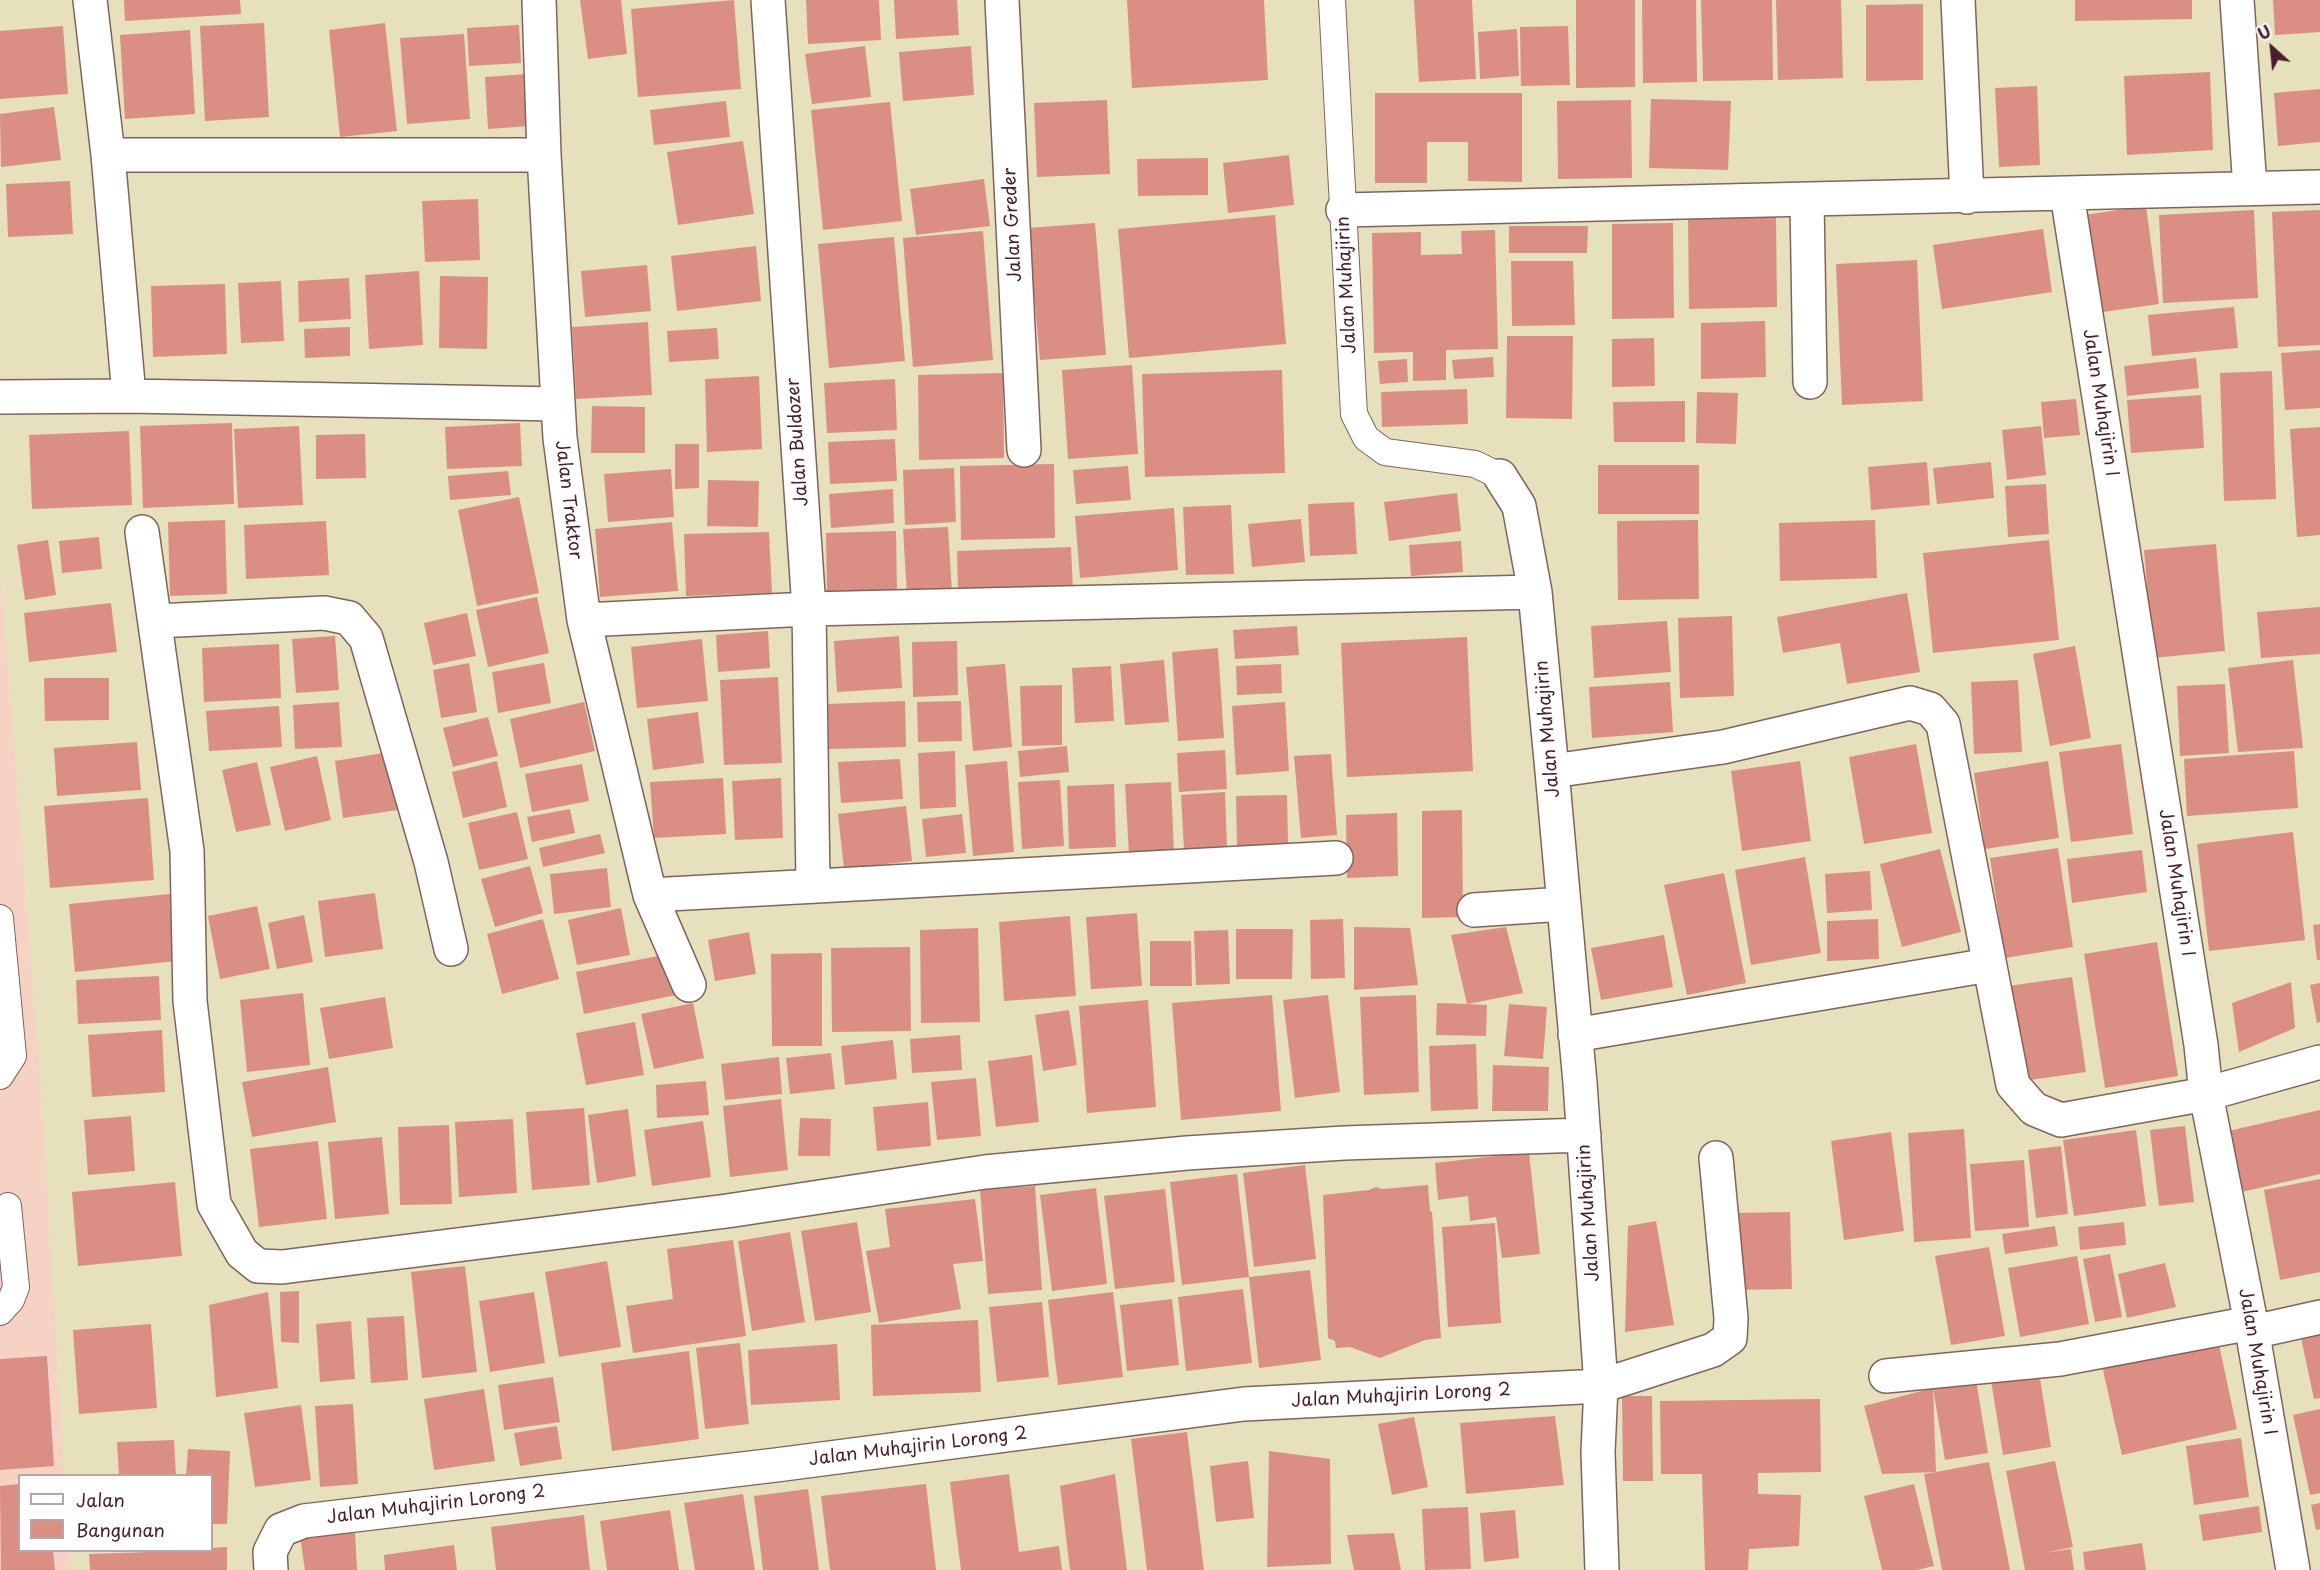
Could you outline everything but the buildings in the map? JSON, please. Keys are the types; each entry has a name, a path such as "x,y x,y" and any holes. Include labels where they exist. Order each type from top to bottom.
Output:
{"street":[{"path":"90,0 108,155 129,396"},
{"name":"Jalan Traktor","path":"539,0 544,155 560,438 584,620 651,895 688,985"},
{"name":"Jalan Buldozer","path":"768,0 809,609 813,884"},
{"name":"Jalan Greder","path":"1002,0 1024,450"},
{"path":"1958,0 1967,197"},
{"path":"2237,0 2250,188"},
{"path":"108,155 544,155"},
{"path":"1343,210 2320,188"},
{"name":"Jalan Muhajirin I","path":"2067,194 2198,1021 2206,1094 2252,1328 2293,1570"},
{"path":"1807,200 1810,382"},
{"path":"0,397 129,396 558,404"},
{"name":"Jalan Muhajirin","path":"1500,476 1519,506 1535,592 1552,771 1584,1136 1601,1386 1598,1452 1602,1570"},
{"path":"142,532 187,851 190,1001 214,1204 243,1253 258,1266 282,1267 727,1211 985,1172 1344,1143 1584,1136"},
{"path":"584,620 809,609 1535,592"},
{"path":"156,621 324,613 349,618 366,638 431,862 451,949"},
{"path":"1552,771 1723,747 1910,703 1930,709 1943,724 2013,1085 2034,1109 2061,1120 2206,1094 2320,1062"},
{"path":"651,895 813,884 1336,858"},
{"path":"1474,910 1563,904"},
{"path":"1575,1035 1989,965"},
{"name":"Jalan Muhajirin Lorong 2","path":"271,1570 270,1552 281,1530 304,1521 776,1465 1244,1404 1601,1386 1713,1350 1730,1338 1731,1318 1716,1158"},
{"path":"1886,1376 2060,1359 2320,1317"}],"lane":[{"name":"Jalan Muhajirin","path":"1332,0 1354,414 1366,438 1385,452 1475,464 1500,476"},
{"path":"0,918 13,1056 0,1076"},
{"path":"0,1312 11,1300 16,1287 8,1206"}],"shaded area":[{"path":"0,570 41,1090 64,1474 18,1474 18,1552 69,1552 70,1570 0,1570"}]}
